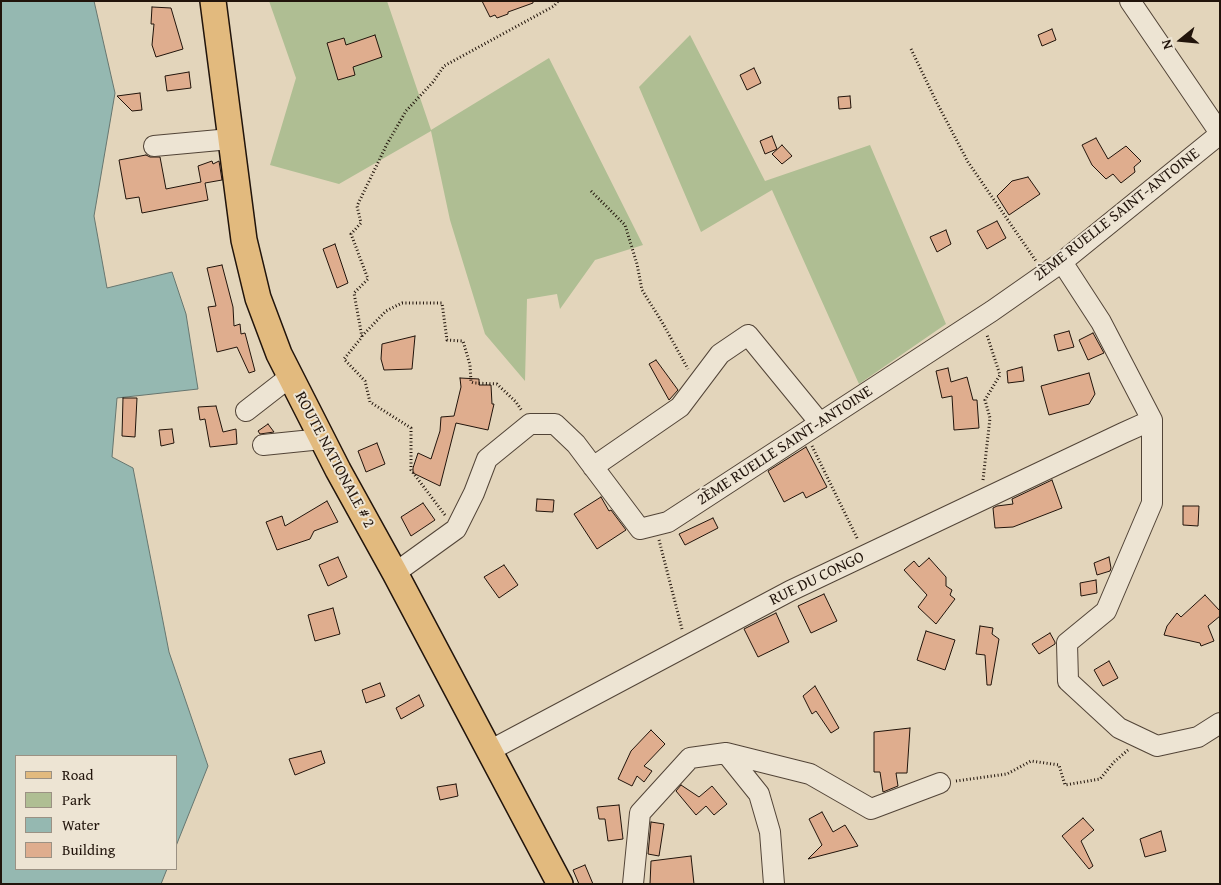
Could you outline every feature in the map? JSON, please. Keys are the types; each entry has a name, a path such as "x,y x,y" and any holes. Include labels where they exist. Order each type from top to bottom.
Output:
{"main road":[{"name":"ROUTE NATIONALE # 2","path":"213,1 244,240 258,298 280,354 343,479 560,884"}],"street":[{"path":"1130,1 1220,133"},
{"name":"2ÈME RUELLE SAINT-ANTOINE","path":"655,525 668,522 982,318 1062,262 1220,133"},
{"path":"154,146 230,139"},
{"path":"1062,262 1101,322 1152,420 1152,503 1106,611 1067,643 1068,681 1120,728 1157,746 1198,737 1220,723"},
{"path":"593,467 680,407 720,354 748,335 813,428"},
{"path":"246,411 291,376"},
{"name":"RUE DU CONGO","path":"489,751 790,592 1152,420"},
{"path":"395,573 456,529 474,493 487,459 530,424 555,424 576,444 640,529 655,525"},
{"path":"263,445 322,439"},
{"path":"726,753 759,794 770,832 774,884"},
{"path":"633,884 640,813 690,758 726,753 810,774 871,809 940,783"}],"path":[{"path":"362,337 354,293 368,279 351,234 361,223 357,206 387,144 406,111 433,82 444,66 554,6 558,1"},
{"path":"911,49 968,162 1045,274"},
{"path":"591,190 625,225 637,264 642,290 697,385"},
{"path":"456,529 411,470 411,428 370,402 366,382 344,359 386,311 402,303 442,302 446,340 463,341 470,365 471,382 497,384 516,402 530,424"},
{"path":"981,500 990,418 985,400 1000,375 982,318"},
{"path":"813,428 866,556"},
{"path":"655,525 686,646"},
{"path":"940,783 1007,774 1030,761 1059,765 1065,785 1100,779 1114,762 1142,739"}],"green space":[{"path":"269,1 387,1 431,130 549,58 643,245 595,260 560,309 557,294 527,299 525,381 485,334 450,220 431,131 339,184 270,165 296,78"},
{"path":"690,35 765,181 870,145 946,324 859,384 772,190 701,232 639,87"}],"water":[{"path":"1,1 94,1 115,93 94,216 107,288 172,272 186,314 198,389 117,398 112,457 133,468 169,652 208,766 178,841 178,755 15,755 15,870 167,870 161,884 1,884"}],"building":[{"path":"482,1 533,1 533,3 497,18 495,15 490,17"},
{"path":"152,7 171,8 183,49 156,57 152,45 154,24 151,24"},
{"path":"1052,29 1056,40 1042,46 1038,35"},
{"path":"375,35 382,57 353,67 355,75 338,80 327,43 344,38 346,45"},
{"path":"754,68 761,83 747,90 740,75"},
{"path":"189,72 191,88 167,91 165,76"},
{"path":"140,93 142,110 132,111 117,96"},
{"path":"850,96 851,108 839,109 838,97"},
{"path":"772,136 777,149 765,154 760,141"},
{"path":"1096,138 1108,159 1126,146 1141,161 1134,167 1135,172 1121,183 1113,174 1106,179 1092,165 1082,145"},
{"path":"782,145 792,156 782,164 772,154"},
{"path":"146,155 160,157 166,189 201,182 198,166 212,161 213,164 219,161 222,180 205,183 208,200 142,213 139,197 126,199 119,160"},
{"path":"1028,177 1040,194 1009,215 997,196 1012,181"},
{"path":"997,221 1006,238 987,249 977,231"},
{"path":"946,230 951,244 937,252 930,237"},
{"path":"335,244 348,283 337,288 323,249"},
{"path":"222,265 233,307 234,326 240,324 241,334 245,333 255,371 249,373 237,347 217,352 208,307 216,306 207,268"},
{"path":"1069,331 1074,347 1058,351 1054,335"},
{"path":"1093,333 1104,353 1088,360 1079,340"},
{"path":"415,336 412,369 384,370 381,359 382,344"},
{"path":"656,360 678,390 669,400 649,364"},
{"path":"1022,367 1024,381 1008,383 1007,371"},
{"path":"948,368 951,382 967,377 973,400 977,400 979,428 954,430 952,396 942,398 936,371"},
{"path":"1089,373 1095,394 1089,404 1049,415 1041,386"},
{"path":"460,378 479,379 479,385 491,385 492,404 494,404 488,430 456,423 440,486 413,473 413,468 418,453 431,459 440,431 441,417 454,416 461,387"},
{"path":"123,398 137,398 135,437 122,436"},
{"path":"216,406 223,432 236,429 237,444 210,447 205,419 200,420 198,407"},
{"path":"268,424 274,432 260,434 258,431"},
{"path":"172,429 174,443 161,446 159,430"},
{"path":"377,443 385,464 366,472 358,451"},
{"path":"806,447 827,487 806,498 803,492 784,502 768,471"},
{"path":"1052,480 1062,508 1013,527 995,528 993,508 1013,504 1012,499"},
{"path":"601,497 609,511 611,510 626,530 597,549 574,514"},
{"path":"537,499 554,500 553,512 536,511"},
{"path":"327,501 338,522 314,531 310,539 277,550 266,522 282,516 285,526"},
{"path":"423,503 435,520 411,536 401,517"},
{"path":"1183,506 1199,506 1198,526 1183,525"},
{"path":"713,518 718,528 685,545 679,534"},
{"path":"338,557 347,577 328,586 319,565"},
{"path":"1109,557 1110,571 1097,575 1094,563"},
{"path":"929,558 946,577 946,586 952,590 950,595 955,599 936,624 918,607 927,595 904,570 914,561 919,567"},
{"path":"504,565 518,585 499,598 484,577"},
{"path":"1096,580 1097,593 1081,596 1080,583"},
{"path":"824,594 837,621 811,633 798,606"},
{"path":"1205,595 1220,611 1220,616 1208,626 1214,641 1201,646 1200,643 1164,635 1167,626 1177,613 1181,617"},
{"path":"333,608 340,634 315,641 308,615"},
{"path":"776,613 789,642 758,657 744,629"},
{"path":"980,626 993,628 992,634 999,639 991,685 987,685 985,655 976,654"},
{"path":"926,631 955,640 945,670 917,660"},
{"path":"1050,633 1055,644 1039,654 1032,644"},
{"path":"1109,661 1118,678 1103,686 1094,670"},
{"path":"380,683 385,696 366,703 362,690"},
{"path":"815,686 839,728 831,733 816,711 812,714 803,696"},
{"path":"419,695 424,706 401,719 396,708"},
{"path":"910,728 907,773 896,773 898,786 883,792 880,772 874,772 874,732"},
{"path":"651,730 665,744 644,766 652,771 644,782 637,776 632,786 618,779 631,751"},
{"path":"321,751 325,763 295,775 289,759"},
{"path":"456,784 458,796 440,800 437,787"},
{"path":"681,785 699,797 712,786 727,804 714,815 706,806 696,815 676,791"},
{"path":"619,805 623,839 608,841 605,819 599,819 597,807"},
{"path":"822,812 833,832 845,825 858,846 808,859 822,845 809,819"},
{"path":"1083,818 1094,830 1081,841 1093,866 1089,869 1062,836"},
{"path":"651,822 664,824 659,856 648,854"},
{"path":"1161,831 1166,851 1145,857 1140,839"},
{"path":"691,856 694,884 650,884 651,861"},
{"path":"585,865 593,884 579,884 573,870"}]}
